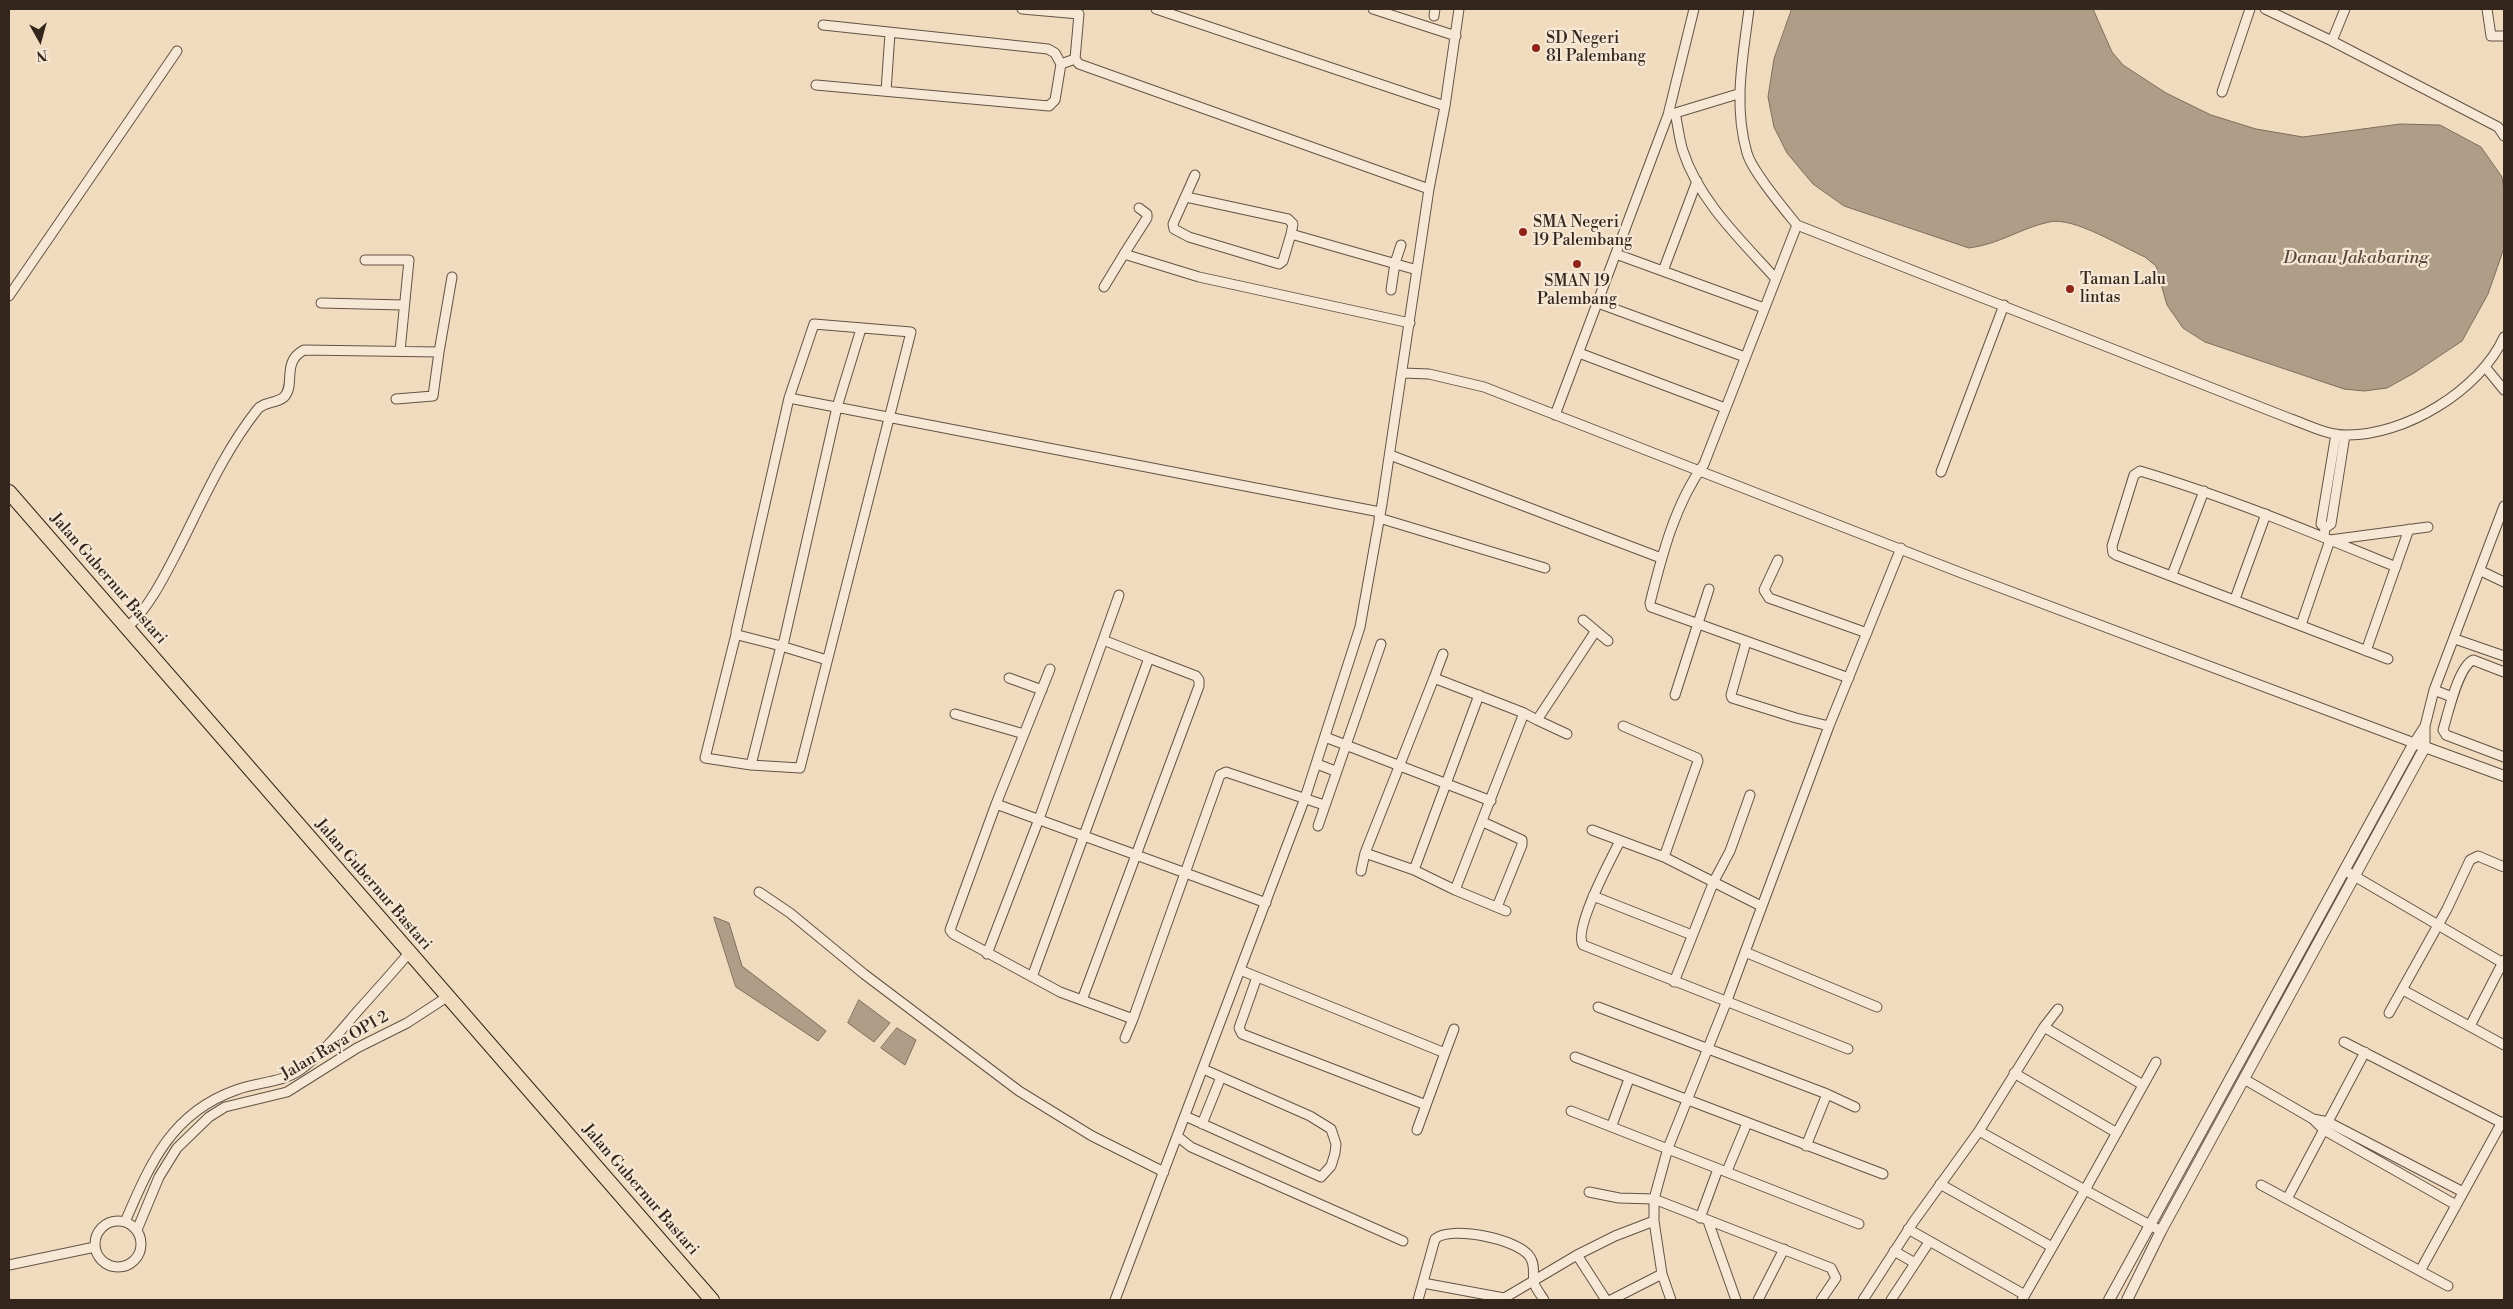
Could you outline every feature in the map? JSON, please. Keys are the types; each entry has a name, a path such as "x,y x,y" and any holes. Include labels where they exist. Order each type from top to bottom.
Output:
{"highway":[{"name":"Jalan Gubernur Bastari","path":"9,492 712,1300"}],"street":[{"path":"1022,9 1079,11 1075,59 1079,64 1429,189"},
{"path":"1156,9 1445,106"},
{"path":"1373,9 1456,36"},
{"path":"1115,1300 1305,798 1362,620 1390,456 1429,189 1445,106 1459,9"},
{"path":"1555,415 1672,114 1694,9"},
{"path":"1748,9 1738,94 1747,154 1769,189 1797,225 2291,419 2341,435 2365,434 2412,421 2446,400 2486,368 2504,337"},
{"path":"2222,92 2250,9"},
{"path":"2265,9 2332,41 2498,127 2504,136"},
{"path":"2332,41 2345,9"},
{"path":"2487,9 2492,36 2504,36"},
{"path":"816,85 1049,106 1056,100 1062,64 1055,53 1048,49 823,25"},
{"path":"886,91 890,33"},
{"path":"9,296 177,51"},
{"path":"1062,64 1075,59"},
{"path":"1672,114 1738,94"},
{"path":"1672,114 1683,151 1696,181 1719,214 1776,279"},
{"path":"1186,197 1288,219 1293,224 1284,261 1279,264 1189,237 1173,226 1195,175"},
{"path":"1663,271 1696,181"},
{"path":"1104,288 1148,218 1147,214 1139,208"},
{"path":"1797,225 1704,464 1691,480 1661,558 1651,607 1849,678"},
{"path":"1291,234 1417,270"},
{"path":"1391,290 1395,263 1401,246"},
{"path":"1124,254 1199,277 1410,323"},
{"path":"1616,254 1764,308"},
{"path":"365,260 408,259 400,351"},
{"path":"396,399 433,396 452,277"},
{"path":"321,303 404,304"},
{"path":"1598,303 1745,357"},
{"path":"1941,472 2004,305"},
{"path":"814,324 911,332 800,768 705,758 736,634 789,398 814,324"},
{"path":"751,764 781,646 784,641 837,407 861,329"},
{"path":"128,627 138,617 164,576 227,455 258,408 284,397 287,390 289,370 299,353 304,350 439,352"},
{"path":"1579,353 1725,408"},
{"path":"2486,368 2504,390"},
{"path":"1403,373 1429,374 1484,387 1964,574 2504,776"},
{"path":"789,398 1380,515 1545,568"},
{"path":"2301,625 2326,535 2331,524 2341,435"},
{"path":"1390,456 1661,558"},
{"path":"2388,660 2113,553 2112,546 2134,475 2140,471 2204,490 2326,535 2396,567"},
{"path":"2172,575 2204,490"},
{"path":"2127,1300 2161,1231 2425,748 2426,726 2434,690 2481,572 2504,506"},
{"path":"2235,599 2266,514"},
{"path":"2326,535 2428,527"},
{"path":"2366,651 2410,529"},
{"path":"1671,1300 1662,1274 1654,1221 1654,1200 1668,1148 1726,1003 1829,726 1901,548"},
{"path":"1778,560 1764,590 1769,598 1867,633"},
{"path":"2481,572 2504,582"},
{"path":"1675,695 1709,589"},
{"path":"987,954 1039,819 1119,595"},
{"path":"1582,620 1608,641"},
{"path":"1536,720 1596,632"},
{"path":"736,634 827,660"},
{"path":"2455,639 2504,656"},
{"path":"1082,1000 1199,680 1196,676 1103,640"},
{"path":"1746,642 1730,695 1732,698 1829,726"},
{"path":"1318,826 1335,771 1381,644"},
{"path":"1361,871 1365,853 1443,654"},
{"path":"1032,977 1149,658"},
{"path":"2504,672 2473,660 2470,661 2452,697 2444,733 2504,757"},
{"path":"1050,669 996,804 950,930 952,934 987,954 1060,992 1133,1019"},
{"path":"1009,678 1042,690"},
{"path":"1434,678 1524,713 1566,734"},
{"path":"2434,690 2452,697"},
{"path":"1414,870 1479,695"},
{"path":"1455,890 1492,801 1524,713"},
{"path":"956,714 1024,734"},
{"path":"1623,726 1697,758 1698,761 1664,857"},
{"path":"2110,1300 2344,870 2414,743 2426,726"},
{"path":"1325,737 1492,801"},
{"path":"1317,764 1335,771"},
{"path":"1125,1038 1222,772 1324,805"},
{"path":"1674,982 1714,881 1730,851 1750,795"},
{"path":"996,804 1266,903"},
{"path":"1483,822 1522,840 1522,845 1496,906"},
{"path":"1592,830 1664,857 1761,906"},
{"path":"1620,841 1593,896 1580,938 1583,945 1848,1050"},
{"path":"1365,853 1414,870 1455,890 1506,911"},
{"path":"2389,1013 2438,925 2472,857 2478,856 2504,867"},
{"path":"2344,870 2504,961 2470,1026"},
{"path":"759,892 790,913 864,974 1019,1090 1092,1136 1164,1172"},
{"path":"1593,896 1692,935"},
{"path":"1744,952 1877,1007"},
{"name":"Jalan Raya OPI 2","path":"124,1222 152,1161 183,1122 216,1098 237,1089 284,1079 300,1070 324,1050 409,953"},
{"path":"1240,970 1445,1053"},
{"path":"1257,977 1239,1028 1242,1034 1426,1106"},
{"path":"2403,990 2504,1045"},
{"name":"Jalan Raya OPI 2","path":"95,1247 98,1256 105,1264 115,1267 125,1266 134,1261 140,1252 141,1241 137,1230 159,1177 177,1148 210,1117 225,1108 287,1092 356,1048 407,1023 447,997"},
{"path":"1598,1008 1827,1094 1855,1107"},
{"path":"1863,1300 1908,1229 1979,1131 2014,1073 2058,1009"},
{"path":"2044,1027 2143,1085"},
{"path":"1417,1130 1454,1029"},
{"path":"2344,1042 2503,1123 2420,1271"},
{"path":"2287,1198 2366,1052"},
{"path":"1575,1057 1883,1174"},
{"path":"1908,1229 2023,1298 2156,1062"},
{"path":"1185,1116 1321,1176 1331,1166 1336,1144 1330,1129 1310,1116 1203,1069"},
{"path":"2014,1073 2117,1133"},
{"path":"1202,1124 1221,1077"},
{"path":"1612,1125 1630,1078"},
{"path":"2244,1079 2326,1126 2380,1149 2463,1192"},
{"path":"1806,1146 1827,1094"},
{"path":"1571,1111 1612,1125 1859,1224"},
{"path":"1736,1300 1704,1219 1722,1170 1747,1123"},
{"path":"2326,1126 2374,1159 2456,1205"},
{"path":"1979,1131 2161,1231"},
{"path":"1177,1136 1191,1147 1403,1241"},
{"path":"2374,1159 2380,1149"},
{"path":"2426,1189 2433,1178"},
{"path":"1940,1184 2052,1247"},
{"path":"2261,1185 2448,1286"},
{"path":"1589,1192 1619,1198 1654,1200 1831,1268 1836,1278 1821,1300"},
{"path":"9,1266 95,1247 96,1236 103,1226 113,1221 124,1222 137,1230"},
{"path":"1423,1283 1502,1299 1534,1282 1577,1255 1615,1236 1654,1221"},
{"path":"1418,1300 1435,1240 1442,1234 1469,1234 1512,1244 1522,1249 1530,1257 1535,1268 1534,1282 1544,1300"},
{"path":"1891,1300 1929,1242"},
{"path":"1758,1300 1784,1249"},
{"path":"1894,1251 1915,1263"},
{"path":"1577,1255 1606,1300"},
{"path":"1612,1300 1662,1274"}],"water":[{"name":"Danau Jakabaring","path":"1792,9 2093,9 2112,52 2123,65 2166,93 2211,115 2256,129 2303,137 2400,124 2440,125 2481,147 2502,177 2504,190 2504,248 2488,294 2462,341 2414,373 2387,388 2364,391 2344,389 2205,342 2183,328 2167,305 2156,266 2145,257 2084,228 2059,221 2049,222 1991,243 1969,248 1844,206 1813,184 1787,153 1774,127 1768,97 1774,59"},
{"path":"714,917 729,923 742,966 826,1031 818,1041 736,987"},
{"path":"859,1000 890,1023 874,1042 848,1023"},
{"path":"897,1028 916,1040 905,1065 881,1048"}],"place":[{"name":"SD Negeri 81 Palembang","path":"1536,48"},
{"name":"SMA Negeri 19 Palembang","path":"1523,232"},
{"name":"SMAN 19 Palembang","path":"1577,264"},
{"name":"Taman Lalu lintas","path":"2070,289"}]}
